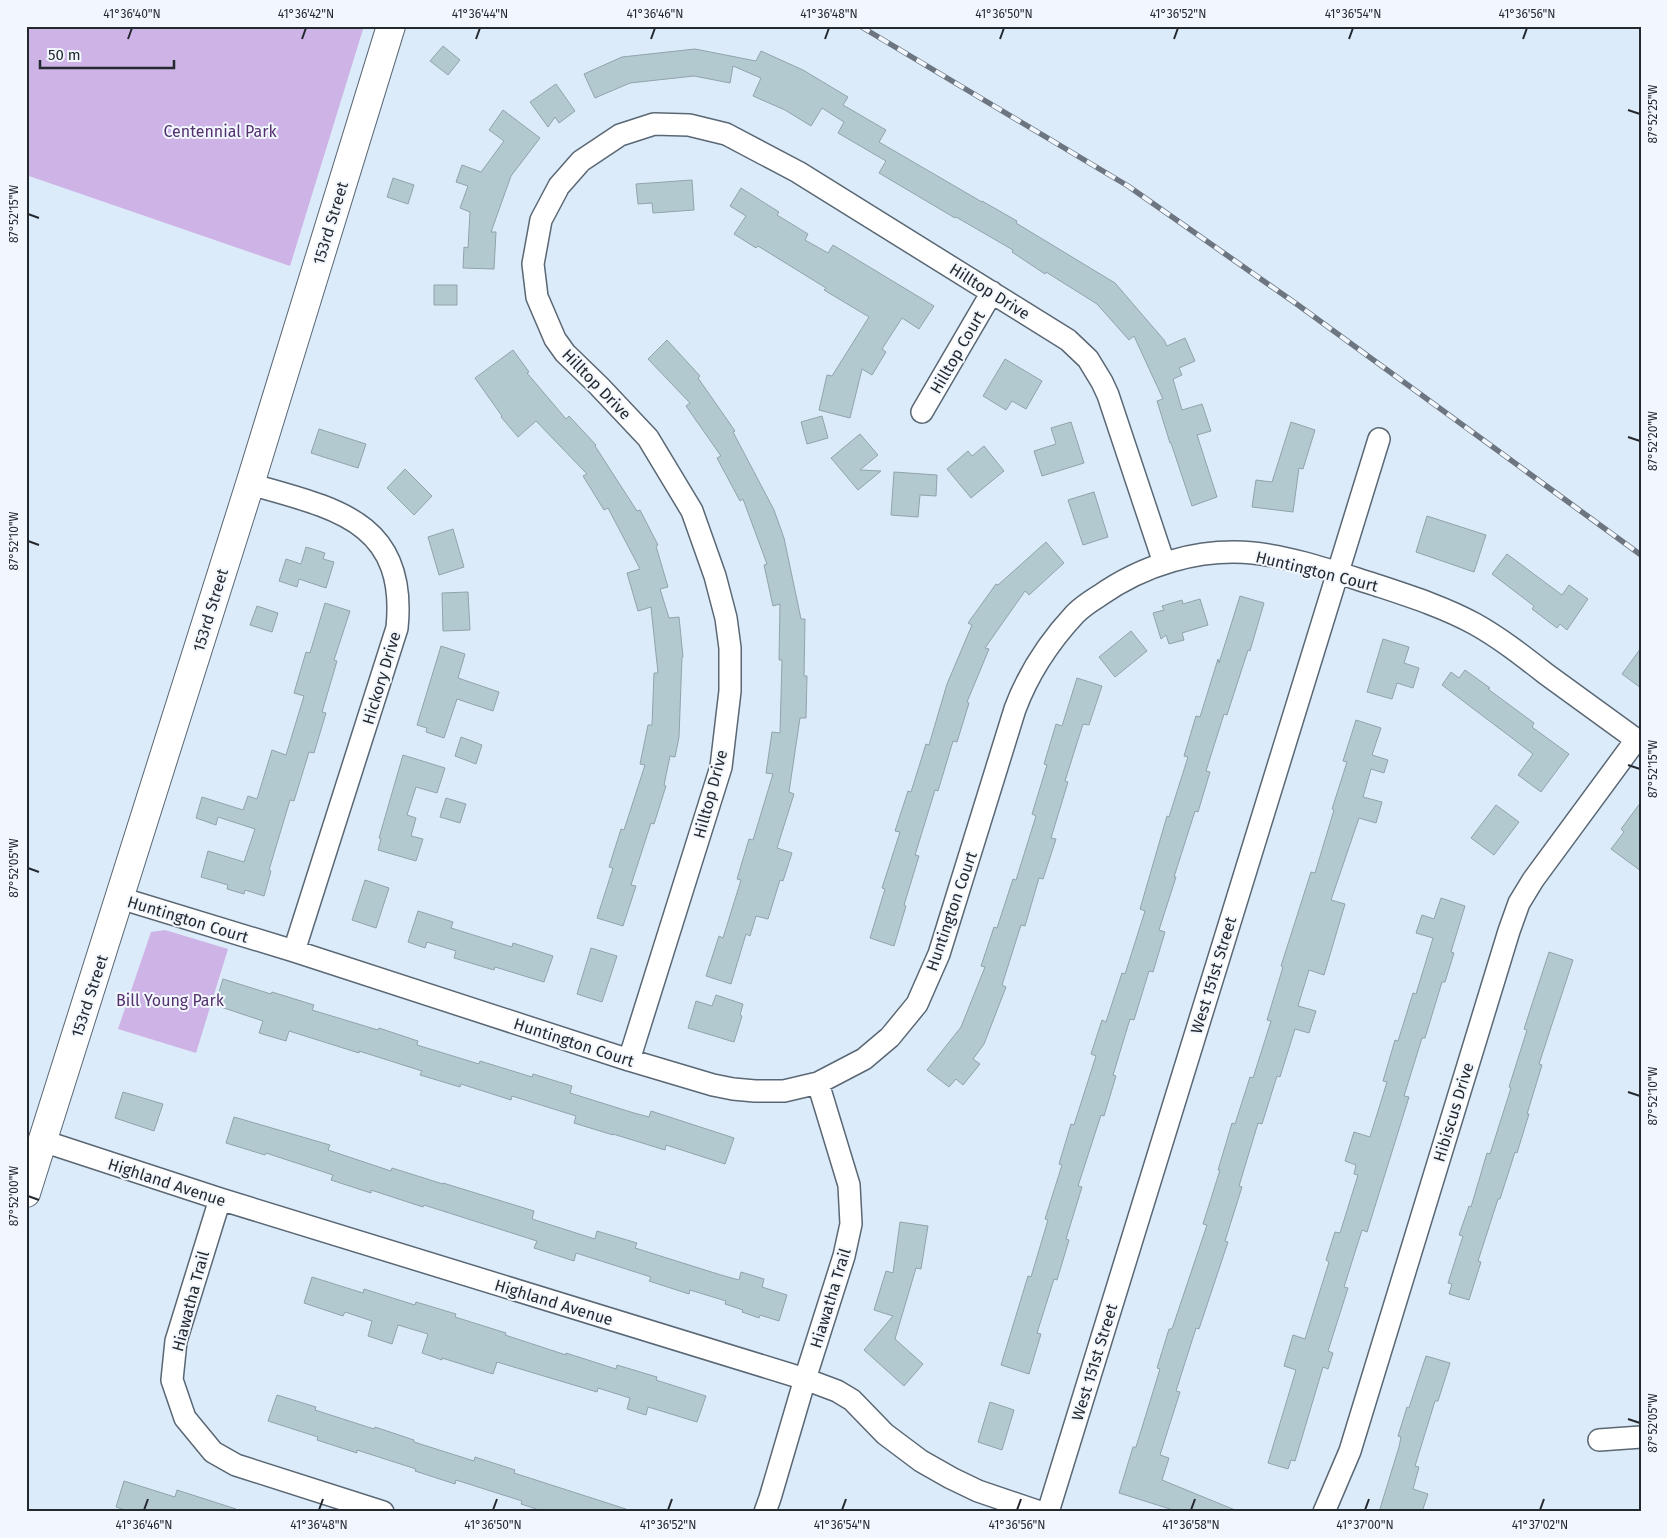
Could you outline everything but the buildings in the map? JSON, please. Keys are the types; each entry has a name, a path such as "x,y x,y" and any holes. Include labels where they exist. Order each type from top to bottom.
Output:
{"street":[{"name":"153rd Street","path":"26,1193 250,484 391,26"},
{"name":"Hilltop Drive","path":"629,1060 721,767 730,691 730,648 726,618 715,576 692,511 648,438 599,386 574,363 555,339 537,297 533,264 542,220 559,186 581,161 620,135 654,124 688,125 726,134 798,172 1068,340 1088,359 1108,395 1164,563"},
{"name":"Hilltop Court","path":"922,412 992,292"},
{"name":"West 151st Street","path":"1048,1512 1378,439"},
{"name":"Hickory Drive","path":"250,484 321,505 343,514 359,525 375,538 384,551 393,569 398,587 397,628 294,952"},
{"name":"Huntington Court","path":"120,898 629,1060 733,1089 769,1092 784,1091 818,1083 864,1059 890,1037 917,1004 939,954 1021,693 1036,664 1050,643 1076,613 1095,598 1134,574 1191,556 1212,553 1252,553 1278,557 1337,572 1424,600 1477,625 1504,642 1638,742"},
{"name":"Hibiscus Drive","path":"1324,1512 1350,1451 1519,903 1533,880 1638,742"},
{"name":"Hiawatha Trail","path":"765,1512 844,1256 851,1224 850,1185 818,1083"},
{"name":"Highland Avenue","path":"43,1141 220,1199 805,1379 836,1391 852,1400 886,1434 921,1461 943,1474 978,1491 1040,1512"},
{"name":"Hiawatha Trail","path":"220,1199 176,1341 172,1380 185,1418 213,1452 236,1465 383,1512"},
{"path":"1599,1440 1641,1437"}],"green space":[{"name":"Centennial Park","path":"26,26 364,26 290,266 26,175"},
{"name":"Bill Young Park","path":"165,930 228,949 196,1053 118,1029 151,932"}],"railway":[{"path":"860,26 1128,186 1298,305 1641,555"}]}
